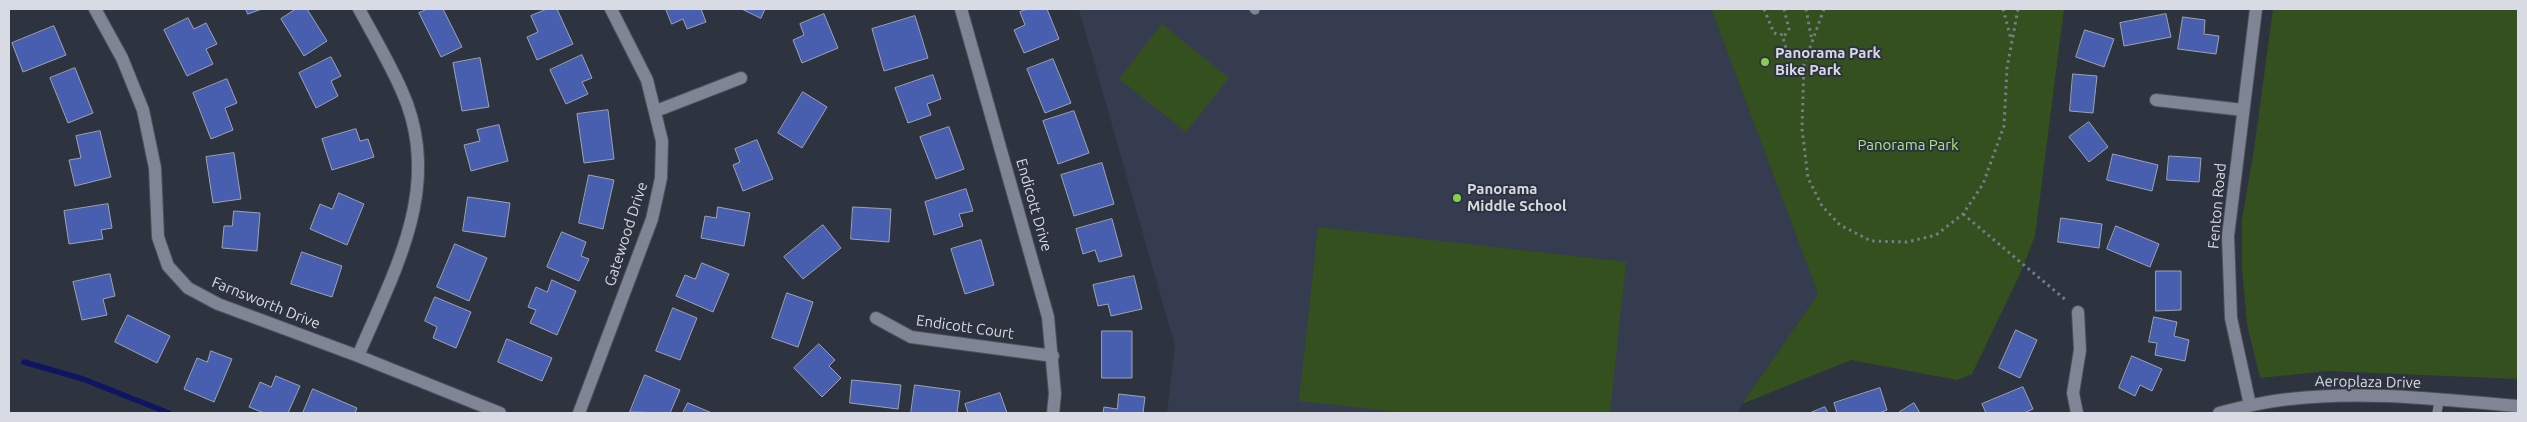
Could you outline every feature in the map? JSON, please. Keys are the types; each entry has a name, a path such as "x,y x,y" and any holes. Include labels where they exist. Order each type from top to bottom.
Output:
{"street":[{"name":"Farnsworth Drive","path":"95,9 122,58 143,110 155,168 158,237 168,266 188,288 218,304 358,356 500,413"},
{"path":"358,9 402,90 415,130 419,164 418,199 402,252 358,356"},
{"name":"Gatewood Drive","path":"578,413 652,218 661,178 662,141 647,80 611,9"},
{"name":"Endicott Drive","path":"961,9 1048,317 1055,394 1053,413"},
{"name":"Fenton Road","path":"2250,405 2231,318 2228,236 2256,9"},
{"path":"656,111 741,78"},
{"path":"2156,100 2243,110"},
{"path":"2076,413 2073,393 2080,350 2078,312"},
{"name":"Endicott Court","path":"876,318 911,337 1053,356"},
{"name":"Aeroplaza Drive","path":"2219,413 2290,398 2337,396 2388,396 2518,406"}],"lane":[{"path":"2437,413 2439,400"}],"path":[{"path":"1764,9 1774,33 1780,35 1786,33"},
{"path":"1784,9 1789,29 1784,38 1791,66 1804,70"},
{"path":"1806,9 1812,42"},
{"path":"1824,9 1804,70 1802,129 1808,178 1822,206 1840,225 1871,241 1907,242 1936,235 1963,214 1983,184 2004,126 2012,42 2018,9"},
{"path":"2003,9 2012,42"},
{"path":"1963,214 2078,312"}],"shaded area":[{"name":"Panorama Middle School","path":"1079,9 1711,9 1818,294 1742,404 1738,413 1167,413 1175,346"}],"green space":[{"name":"Panorama Park","path":"1711,9 2064,9 2035,236 2020,274 1972,374 1957,380 1851,360 1742,404 1818,294"},
{"path":"2273,9 2518,9 2518,379 2328,371 2260,378 2247,324 2242,268 2242,220 2254,150"},
{"path":"1162,24 1229,78 1186,132 1119,79"},
{"path":"1318,227 1626,262 1610,413 1407,413 1299,401"}],"building":[{"path":"246,9 262,9 248,14"},
{"path":"296,9 307,9 327,41 304,56 281,19"},
{"path":"428,9 443,9 462,47 441,57 419,13"},
{"path":"547,9 557,9 573,44 537,60 527,37 538,32 531,16"},
{"path":"666,9 701,9 706,22 687,29 683,19 672,24"},
{"path":"742,9 765,9 761,18"},
{"path":"1028,9 1047,9 1059,39 1024,53 1014,30 1025,25 1020,12"},
{"path":"824,14 838,48 802,63 793,40 804,35 800,24"},
{"path":"2166,14 2171,37 2124,46 2120,23"},
{"path":"915,16 928,58 884,71 872,29"},
{"path":"2183,17 2205,20 2204,34 2219,36 2216,54 2178,49"},
{"path":"188,18 194,29 206,23 217,44 206,49 213,64 187,76 164,30"},
{"path":"54,26 66,55 23,72 12,43"},
{"path":"2085,30 2114,39 2104,67 2076,57"},
{"path":"582,55 592,78 582,82 588,94 566,104 550,70"},
{"path":"331,57 341,76 331,81 338,96 316,108 299,73"},
{"path":"480,58 489,107 462,111 453,63"},
{"path":"1053,59 1071,103 1045,113 1027,69"},
{"path":"75,68 93,113 68,123 50,78"},
{"path":"2073,74 2097,76 2093,113 2070,111"},
{"path":"933,75 941,99 927,104 931,115 908,123 895,88"},
{"path":"227,79 237,103 225,108 233,130 211,139 193,93"},
{"path":"803,92 827,107 802,148 778,133"},
{"path":"608,110 614,159 584,163 577,114"},
{"path":"1074,111 1089,153 1058,164 1043,121"},
{"path":"2089,122 2108,147 2089,162 2069,137"},
{"path":"499,125 508,161 471,171 464,145 480,141 477,130"},
{"path":"949,127 964,169 936,179 920,137"},
{"path":"356,129 360,141 368,139 374,157 332,170 322,139"},
{"path":"100,131 111,177 75,186 69,160 81,158 76,136"},
{"path":"757,140 773,179 743,191 733,165 740,162 735,149"},
{"path":"234,153 241,199 213,203 206,157"},
{"path":"2113,154 2158,165 2152,191 2107,180"},
{"path":"2169,156 2201,158 2199,182 2167,180"},
{"path":"1102,163 1114,204 1074,216 1061,175"},
{"path":"589,175 614,180 603,229 579,223"},
{"path":"966,189 973,211 959,214 963,226 934,235 925,202"},
{"path":"339,193 364,204 347,245 310,229 320,204 332,209"},
{"path":"468,197 510,203 505,237 463,231"},
{"path":"108,204 112,228 101,230 103,239 69,244 64,211"},
{"path":"718,207 750,213 744,246 701,238 705,216 716,218"},
{"path":"853,207 891,209 889,242 851,239"},
{"path":"234,211 260,213 257,251 222,248 224,226 232,226"},
{"path":"2061,218 2102,224 2099,248 2058,242"},
{"path":"1112,219 1122,256 1099,262 1095,250 1083,254 1076,229"},
{"path":"823,225 841,248 803,279 784,257"},
{"path":"2116,226 2159,244 2150,267 2107,249"},
{"path":"562,232 586,242 581,256 589,259 579,281 547,267"},
{"path":"981,240 994,285 965,294 951,249"},
{"path":"455,244 487,258 469,301 437,287"},
{"path":"302,252 342,266 332,297 291,284"},
{"path":"702,263 729,274 713,312 676,296 685,275 695,279"},
{"path":"2156,271 2181,271 2181,310 2156,311"},
{"path":"110,274 115,296 103,299 107,315 82,320 73,282"},
{"path":"1134,276 1142,309 1111,316 1108,304 1098,306 1093,285"},
{"path":"552,280 576,291 557,335 530,323 536,310 528,307 536,287 547,292"},
{"path":"787,293 813,302 798,347 772,338"},
{"path":"435,297 471,312 456,348 433,338 437,327 425,321"},
{"path":"673,308 697,318 680,360 656,351"},
{"path":"128,315 170,336 157,363 115,342"},
{"path":"2154,317 2177,322 2174,336 2189,340 2185,361 2155,355 2157,343 2149,342"},
{"path":"2016,330 2037,340 2020,378 1999,368"},
{"path":"1102,331 1132,331 1132,378 1102,378"},
{"path":"507,339 552,358 542,381 498,362"},
{"path":"819,344 835,360 829,366 841,378 822,397 794,368"},
{"path":"211,351 232,359 214,402 184,389 197,358 207,362"},
{"path":"2132,356 2162,369 2152,391 2140,385 2135,396 2119,388"},
{"path":"645,375 680,390 670,413 630,412"},
{"path":"276,376 300,386 288,413 264,413 249,407 260,382 271,387"},
{"path":"852,380 901,385 898,409 850,403"},
{"path":"915,385 960,391 957,413 911,413"},
{"path":"2023,387 2033,409 2024,413 1986,413 1982,404"},
{"path":"1880,388 1887,410 1879,413 1837,413 1834,403"},
{"path":"313,389 357,408 355,413 303,413"},
{"path":"1000,393 1007,413 968,413 965,404"},
{"path":"1119,394 1145,397 1143,413 1103,413 1104,407 1117,409"},
{"path":"688,403 712,413 683,413"},
{"path":"1914,403 1920,413 1898,413"},
{"path":"1825,407 1828,413 1810,413"}],"waterway":[{"path":"24,362 83,379 169,413"}],"place":[{"name":"Panorama Park Bike Park","path":"1765,62"},
{"name":"Panorama Middle School","path":"1457,198"}]}
